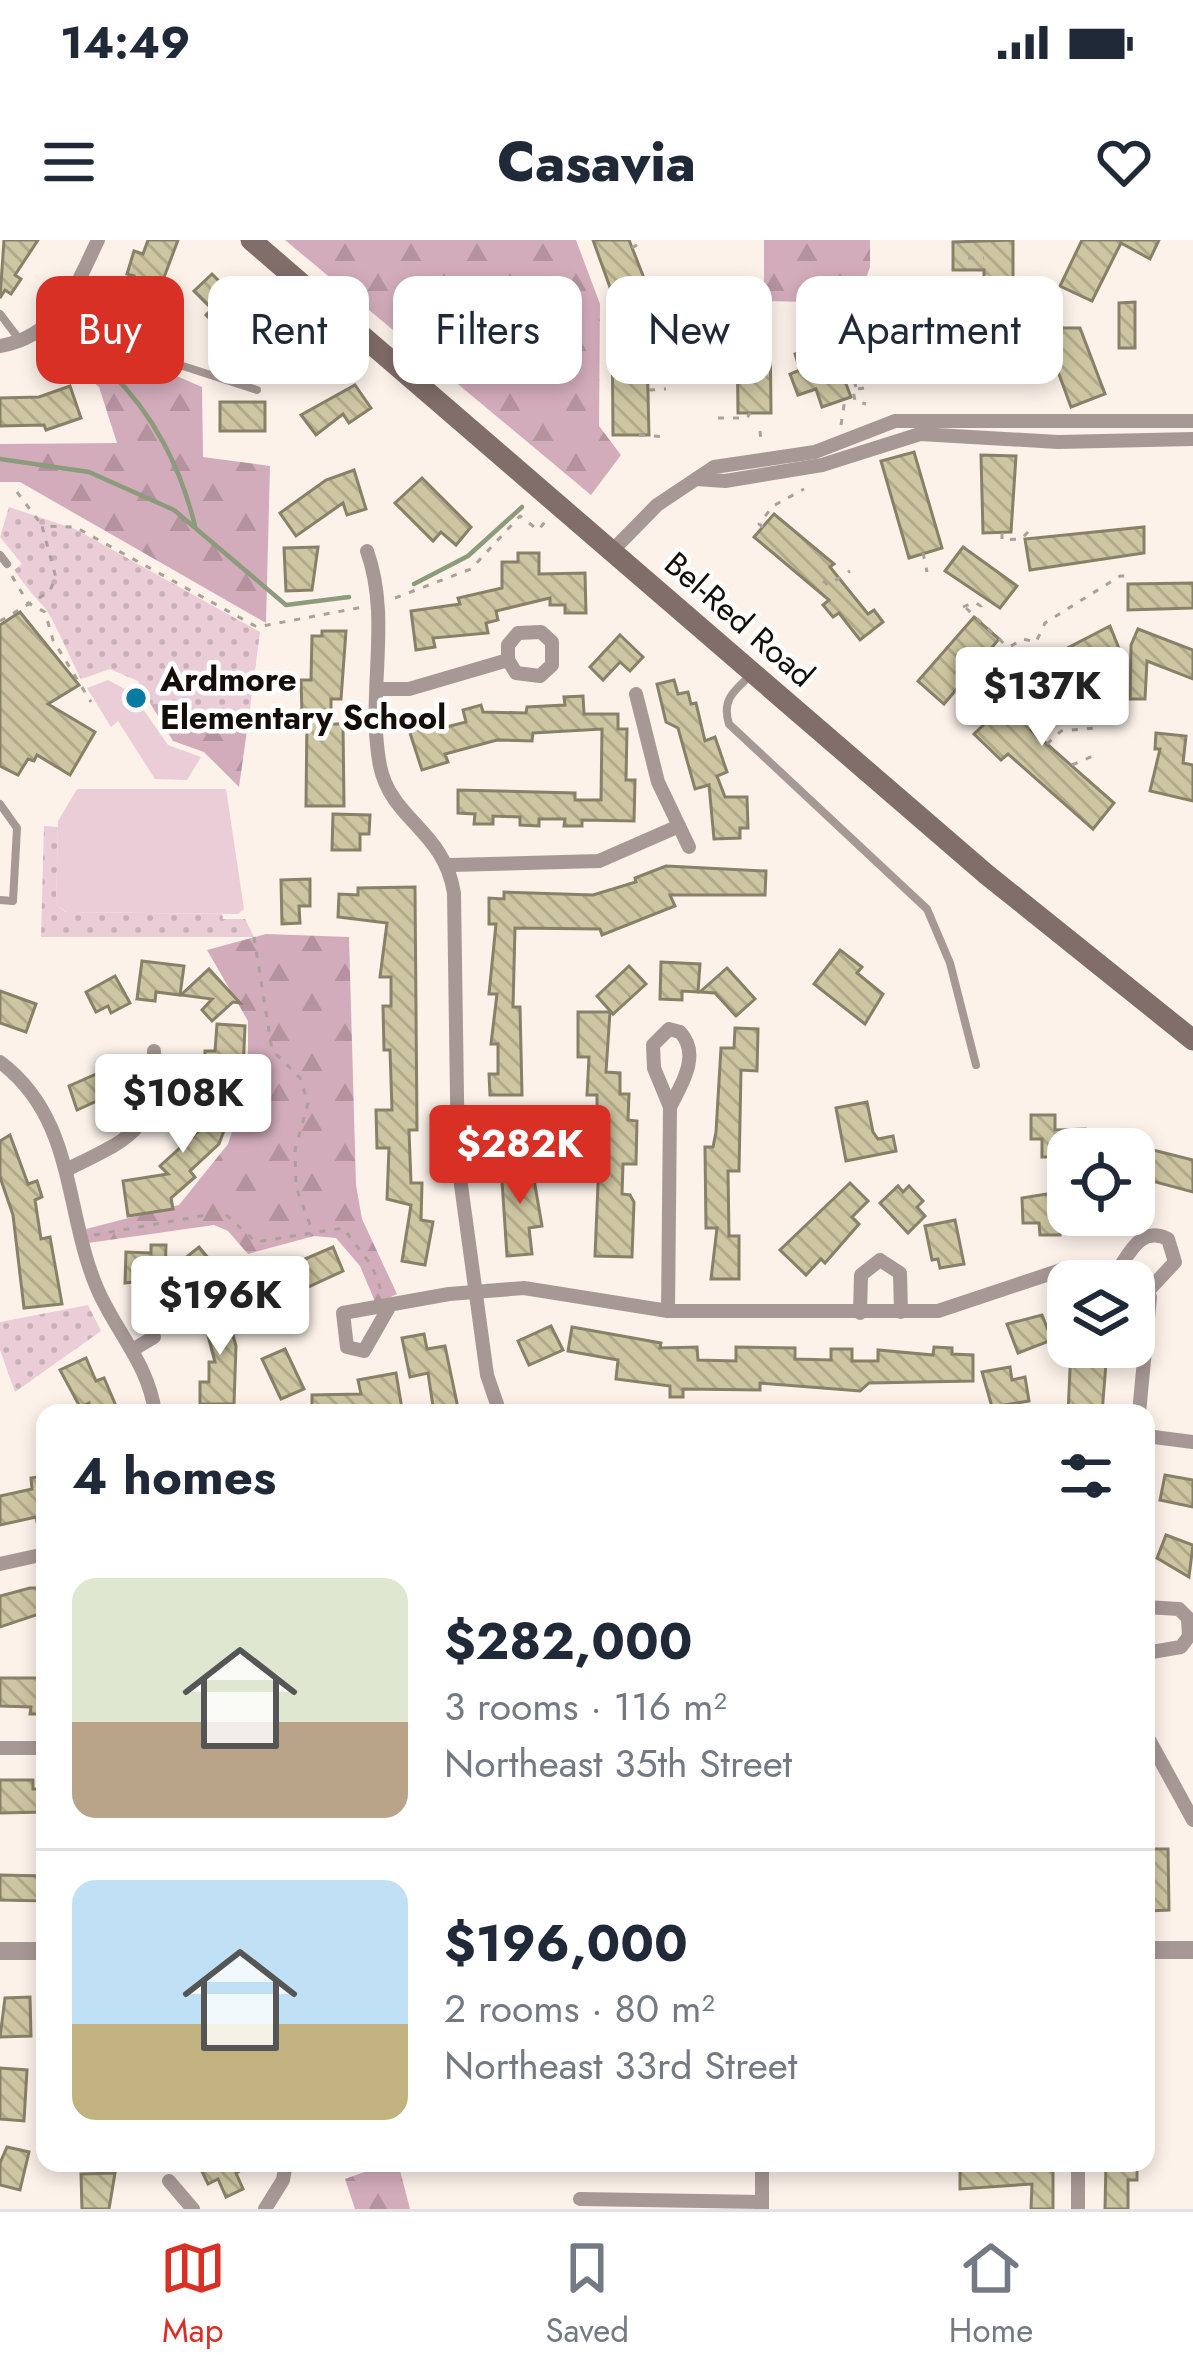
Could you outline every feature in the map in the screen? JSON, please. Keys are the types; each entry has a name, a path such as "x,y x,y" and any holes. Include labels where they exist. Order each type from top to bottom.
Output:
{"main road":[{"name":"Bel-Red Road","path":"251,240 986,874 1193,1040"}],"street":[{"path":"79,276 98,240"},
{"path":"0,346 36,330"},
{"path":"612,551 656,505 714,467 819,458 898,429 1193,421"},
{"path":"1057,423 1058,442"},
{"path":"898,429 1058,442 1193,439"},
{"path":"367,550 381,603 379,764 386,785 450,865 458,1162 488,1375 497,1404"},
{"path":"379,689 409,689 508,660"},
{"path":"636,694 658,782 689,847"},
{"path":"450,865 599,861 679,826"},
{"path":"668,1311 670,1107 654,1068 653,1046 669,1029 680,1032 689,1044 688,1070 670,1107"},
{"path":"68,1168 138,1130 156,1093 154,1051"},
{"path":"0,1062 23,1080 68,1168 94,1283 134,1349 152,1404"},
{"path":"1126,1260 1143,1237 1156,1234 1168,1239 1175,1262 1155,1284"},
{"path":"860,1313 861,1275 880,1260 900,1273 901,1312"},
{"path":"388,1309 475,1291 569,1293 668,1311 901,1312 964,1307 1010,1284 1047,1274"},
{"path":"134,1349 154,1337"},
{"path":"1140,1404 1142,1368"},
{"path":"1155,1437 1193,1442"},
{"path":"0,1564 36,1556"},
{"path":"1155,1608 1179,1609 1188,1618 1189,1636 1180,1647 1155,1651"},
{"path":"0,1748 36,1748"},
{"path":"1155,1750 1193,1820"},
{"path":"1155,1950 1193,1950"},
{"path":"0,1951 36,1951"},
{"path":"265,2209 284,2172"},
{"path":"580,2199 762,2205 762,2172"},
{"path":"1078,2172 1078,2209"},
{"path":"169,2181 193,2209"}],"lane":[{"path":"0,314 20,340"},
{"path":"184,367 257,390"},
{"path":"0,555 8,564"},
{"path":"753,673 728,696 724,710 729,724 927,909 950,963 976,1065"},
{"path":"0,804 17,828 13,901 0,900"}],"path":[{"path":"632,248 644,240"},
{"path":"968,258 984,258"},
{"path":"851,384 855,401"},
{"path":"852,389 864,388"},
{"path":"649,390 667,389"},
{"path":"843,433 845,401 866,404"},
{"path":"718,418 747,418 750,413"},
{"path":"759,432 761,444"},
{"path":"639,435 667,436"},
{"path":"763,527 759,524 773,506 804,489"},
{"path":"0,621 49,592 56,578 42,526 16,492"},
{"path":"42,526 74,527 257,627 381,603 471,569 520,516 538,530 560,506"},
{"path":"1001,533 1002,540 1022,539 1034,526"},
{"path":"923,554 927,572"},
{"path":"8,564 28,603 45,612 53,640 91,702"},
{"path":"824,581 828,585 850,572"},
{"path":"1010,647 1023,639 1036,642 1045,632 1045,623 1120,576 1129,576"},
{"path":"986,598 981,606 974,602 964,608 1072,692 1095,695"},
{"path":"1046,744 1061,731 1095,728"},
{"path":"1072,765 1095,755"},
{"path":"254,937 272,1050 300,1078 308,1103 295,1150 296,1187 312,1230"},
{"path":"85,1237 224,1212 256,1242 343,1228 372,1266 388,1309"}],"shaded area":[{"path":"9,507 75,529 260,632 249,716 150,703 138,681 110,669 81,679 48,613 14,570 22,564 0,537"},
{"path":"108,680 132,693 168,745 201,757 187,780 155,779 118,721 111,727 87,688"},
{"path":"77,789 226,789 244,909 238,914 67,912 56,905 58,821"},
{"path":"44,826 58,827 56,905 66,912 222,914 223,919 245,919 254,937 41,937"},
{"path":"88,1305 101,1331 15,1392 0,1350 0,1322"}],"green space":[{"path":"285,240 576,240 600,304 599,426 621,455 591,495 458,384 582,384 582,276 393,276 393,330 369,310 369,276 328,276"},
{"path":"764,240 870,240 867,276 796,276 796,302 772,301 772,276 764,276"},
{"path":"184,379 202,387 203,457 270,466 266,623 20,482 0,482 0,444 117,443 95,384 184,384"},
{"path":"150,703 249,716 239,787 204,752 173,741"},
{"path":"266,934 349,937 356,1185 362,1219 397,1294 376,1304 360,1266 336,1238 314,1236 248,1254 228,1231 214,1225 88,1243 86,1229 179,1205 228,1144 248,1082 248,1021 207,950"},
{"path":"364,2172 400,2172 410,2209 355,2209 345,2179"}],"building":[{"path":"4,240 38,240 15,275 21,279 11,294 5,290 0,298"},
{"path":"148,240 178,240 165,276 127,274 134,251 143,254"},
{"path":"593,240 629,240 643,276 606,276"},
{"path":"1013,240 1013,276 953,270 953,242"},
{"path":"1082,240 1159,240 1150,259 1121,243 1092,301 1063,287"},
{"path":"208,278 208,305 194,291"},
{"path":"1135,302 1135,348 1119,348 1119,303"},
{"path":"1063,328 1080,328 1105,394 1071,407 1063,384"},
{"path":"796,372 796,384 846,384 851,397 822,407 816,389 798,395 790,374"},
{"path":"613,384 648,384 649,435 613,435"},
{"path":"738,384 771,384 771,413 738,413"},
{"path":"355,385 371,408 349,423 343,414 316,435 301,415"},
{"path":"70,386 81,418 46,430 44,425 0,426 0,398 39,397"},
{"path":"220,402 265,402 265,431 220,431"},
{"path":"914,452 942,548 909,558 881,461"},
{"path":"981,455 1016,456 1011,532 983,533"},
{"path":"354,470 366,509 347,515 343,503 296,536 280,513 326,480"},
{"path":"422,478 471,527 456,545 441,532 433,541 395,503"},
{"path":"774,514 834,564 830,567 868,614 874,610 883,622 860,640 839,613 833,617 823,605 829,600 754,537"},
{"path":"1144,527 1144,553 1030,570 1025,539"},
{"path":"318,547 312,590 286,591 284,548"},
{"path":"963,547 1017,586 1000,608 945,571"},
{"path":"518,553 539,553 539,574 585,573 586,613 565,613 565,605 550,605 550,598 496,611 498,620 486,623 488,633 433,638 435,647 416,650 411,611 460,604 458,598 502,588 502,562 518,562"},
{"path":"1193,583 1193,608 1128,610 1128,584"},
{"path":"20,612 79,685 48,704 95,732 70,775 37,755 34,761 28,759 18,775 0,766 0,625"},
{"path":"974,617 999,639 944,704 918,681"},
{"path":"1110,626 1120,651 1070,677 1058,653"},
{"path":"1138,629 1193,650 1193,679 1147,661 1145,699 1130,699 1131,645"},
{"path":"322,631 346,631 341,699 331,699 331,724 343,724 344,806 306,806 307,714 302,714 301,680 311,680 312,636 322,636"},
{"path":"620,635 643,657 630,671 620,662 603,680 590,667"},
{"path":"1041,670 1066,694 1031,730 1114,803 1093,829 1008,754 1001,760 974,734"},
{"path":"674,680 678,694 688,692 691,704 696,703 705,741 715,737 727,772 717,776 725,797 747,797 748,828 740,828 740,838 714,839 709,785 695,789 678,728 666,722 657,684"},
{"path":"583,696 584,714 618,714 618,729 627,729 626,780 635,780 634,821 582,820 582,826 564,826 565,819 539,819 539,826 520,825 520,817 493,816 493,824 474,824 475,814 458,813 458,790 575,793 575,800 601,800 602,729 533,733 532,741 497,740 445,754 448,762 422,770 409,730 428,724 431,731 466,722 463,710 481,705 483,712 526,713 527,707 565,705 564,697"},
{"path":"1156,733 1186,736 1183,763 1193,765 1193,801 1150,791 1160,749 1155,749"},
{"path":"333,814 370,815 369,834 360,834 360,850 332,850"},
{"path":"666,866 766,871 765,895 670,895 675,906 602,935 600,929 515,928 513,1007 520,1007 522,1095 490,1095 489,1074 498,1074 498,1044 491,1044 497,994 489,994 496,924 489,924 489,898 504,899 504,892 593,895 636,882 635,878"},
{"path":"310,879 310,906 299,906 300,923 282,924 281,880"},
{"path":"415,887 417,1130 409,1130 411,1183 422,1183 421,1220 433,1222 425,1265 402,1261 411,1205 387,1199 389,1148 377,1148 376,1110 392,1110 383,1006 391,1006 391,977 380,977 387,923 338,917 339,894 358,895 358,888"},
{"path":"840,950 862,967 857,973 883,994 865,1024 814,984"},
{"path":"142,961 184,966 180,995 156,992 155,1001 137,999"},
{"path":"661,962 700,964 698,992 682,991 682,1000 660,999"},
{"path":"629,966 646,984 613,1014 597,996"},
{"path":"727,968 755,999 736,1016 715,993 700,992"},
{"path":"209,969 240,1003 233,1002 212,1021 202,1010 212,999 181,995"},
{"path":"115,976 130,1003 111,1013 108,1006 96,1012 86,992"},
{"path":"0,991 36,1004 26,1032 0,1023"},
{"path":"578,1012 610,1012 606,1072 620,1073 620,1094 629,1094 628,1120 637,1121 636,1164 623,1164 622,1194 630,1195 634,1202 632,1257 595,1256 601,1112 597,1112 597,1095 587,1095 589,1057 578,1057"},
{"path":"217,1024 245,1026 243,1071 204,1069 205,1051 215,1051"},
{"path":"735,1028 758,1029 757,1071 741,1070 739,1171 728,1171 729,1236 739,1236 739,1279 711,1279 717,1228 706,1228 705,1147 713,1147 716,1132 721,1048 734,1048"},
{"path":"101,1072 115,1101 100,1108 97,1101 77,1110 69,1086"},
{"path":"212,1083 238,1093 219,1144 190,1171 195,1177 171,1198 173,1209 128,1216 123,1181 168,1174 160,1166 205,1125 188,1118 195,1098 205,1102"},
{"path":"867,1102 873,1132 878,1139 893,1136 896,1151 846,1161 836,1108"},
{"path":"1031,1115 1055,1115 1055,1128 1047,1128 1047,1157 1042,1157 1042,1139 1031,1139"},
{"path":"10,1135 28,1184 37,1181 42,1197 35,1200 41,1239 50,1237 62,1304 24,1308 13,1215 0,1177 0,1141"},
{"path":"1155,1150 1193,1160 1193,1192 1155,1182"},
{"path":"531,1162 542,1226 529,1228 532,1254 507,1256 501,1166"},
{"path":"850,1183 868,1201 852,1217 859,1224 825,1263 821,1259 806,1275 780,1250"},
{"path":"898,1186 903,1192 909,1186 923,1201 917,1207 925,1216 908,1233 880,1203"},
{"path":"1047,1194 1047,1235 1040,1235 1039,1223 1023,1223 1022,1198"},
{"path":"955,1220 964,1264 940,1268 938,1259 932,1260 925,1226"},
{"path":"151,1245 166,1245 165,1278 125,1283 126,1252 151,1253"},
{"path":"199,1247 224,1277 200,1297 174,1267"},
{"path":"333,1247 343,1271 304,1289 293,1264"},
{"path":"224,1303 236,1346 234,1404 200,1404 200,1382 209,1382 209,1362 215,1362 201,1309"},
{"path":"1042,1315 1047,1342 1018,1353 1007,1324"},
{"path":"551,1326 563,1350 529,1365 518,1341"},
{"path":"572,1327 661,1343 660,1348 697,1347 698,1360 736,1361 736,1347 795,1348 795,1359 831,1360 831,1349 852,1349 852,1361 878,1361 878,1350 933,1355 934,1347 952,1348 952,1354 973,1355 973,1381 869,1383 860,1391 760,1383 760,1390 683,1389 683,1397 670,1397 670,1386 616,1379 618,1360 568,1351"},
{"path":"424,1334 427,1349 445,1346 457,1404 433,1404 428,1373 410,1377 402,1338"},
{"path":"285,1349 304,1389 281,1399 262,1359"},
{"path":"86,1358 96,1381 104,1378 115,1404 78,1404 60,1370"},
{"path":"1010,1367 1012,1380 1025,1377 1029,1401 991,1404 982,1372"},
{"path":"1070,1368 1106,1368 1103,1404 1068,1404"},
{"path":"396,1373 401,1404 312,1404 312,1395 361,1394 358,1380"},
{"path":"1165,1475 1193,1480 1193,1507 1160,1500"},
{"path":"36,1477 36,1517 0,1525 0,1496 32,1489 31,1478"},
{"path":"1166,1535 1193,1545 1189,1577 1157,1558"},
{"path":"36,1588 36,1615 0,1627 0,1596"},
{"path":"0,1678 36,1678 36,1714 30,1714 31,1707 0,1706"},
{"path":"0,1780 33,1780 36,1812 0,1813"},
{"path":"1155,1849 1168,1849 1169,1910 1155,1911"},
{"path":"0,1875 36,1876 36,1901 0,1900"},
{"path":"30,1997 31,2036 0,2037 5,1998"},
{"path":"0,2068 27,2070 24,2121 0,2119"},
{"path":"7,2147 29,2152 20,2190 0,2185 0,2163"},
{"path":"202,2172 238,2172 243,2189 226,2197 218,2179 208,2184"},
{"path":"960,2172 1053,2172 1053,2209 1031,2209 1032,2184 960,2189"},
{"path":"1106,2172 1137,2172 1137,2180 1128,2180 1128,2209 1105,2209"},
{"path":"115,2173 109,2209 82,2209 81,2174"}],"waterway":[{"path":"121,384 163,443 195,526"},
{"path":"0,459 89,472 174,510 286,605 349,597"},
{"path":"414,584 468,556 522,507"}],"place":[{"name":"Ardmore Elementary School","path":"136,698"}]}
